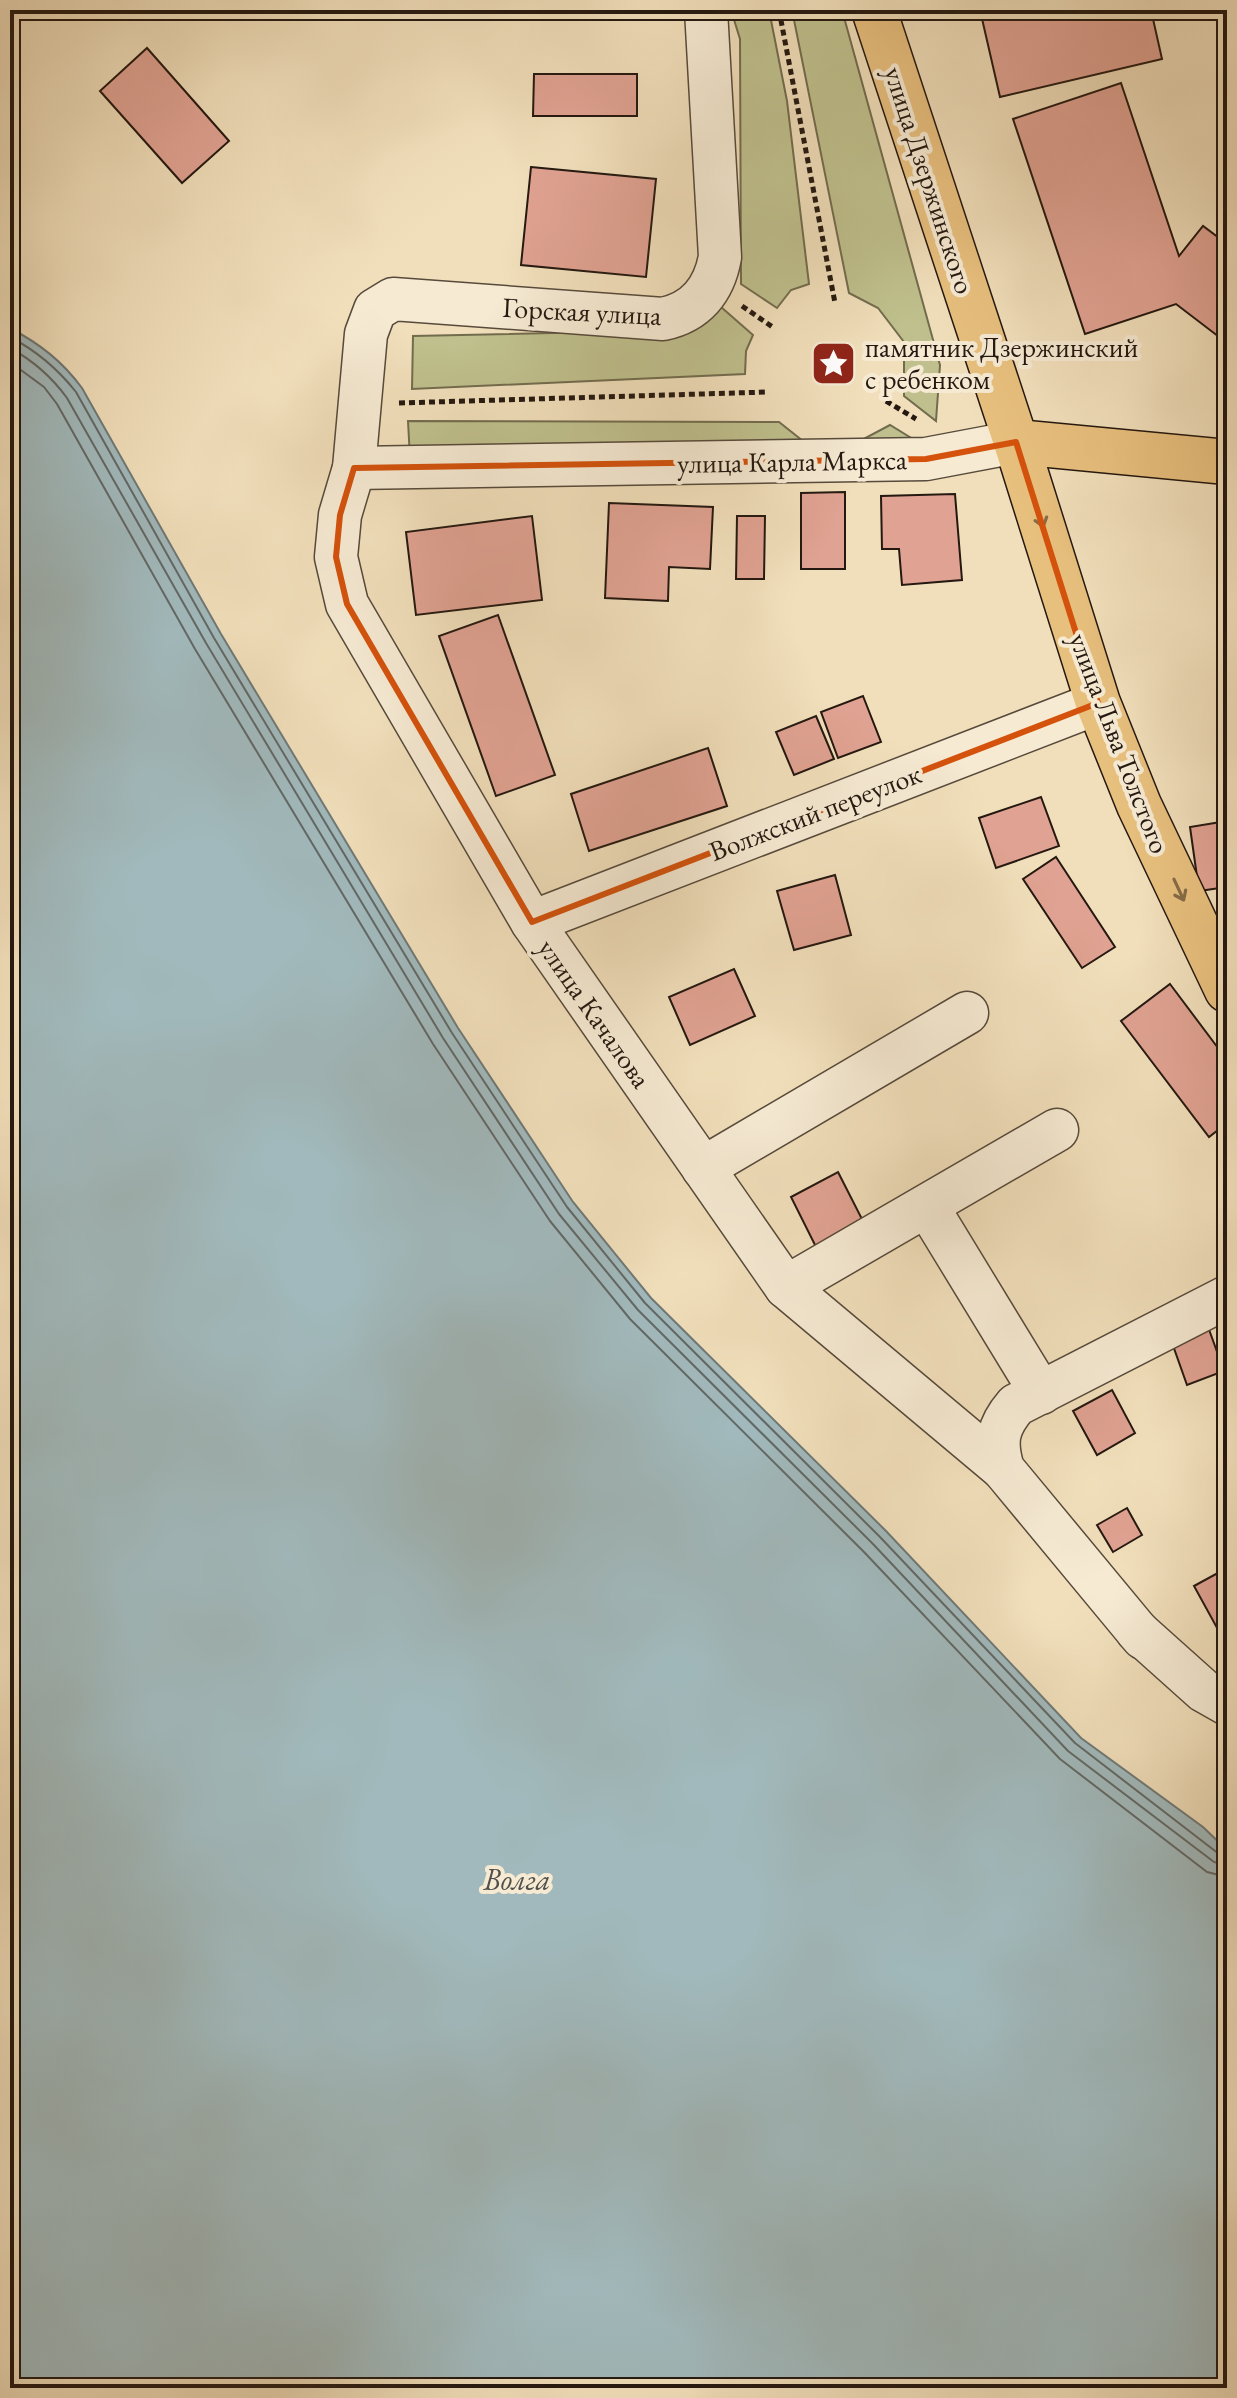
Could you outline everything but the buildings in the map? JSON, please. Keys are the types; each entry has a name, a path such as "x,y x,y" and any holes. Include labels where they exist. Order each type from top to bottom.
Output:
{"main road":[{"name":"улица Дзержинского","path":"874,10 1016,442"},
{"name":"улица Карла Маркса","path":"1016,442 1227,462"},
{"name":"улица Льва Толстого","path":"1016,442 1098,703 1139,805 1227,990"}],"street":[{"name":"Горская улица","path":"354,468 366,334 375,310 385,302 393,299 663,319 687,312 707,292 717,276 720,257 706,10"},
{"name":"улица Карла Маркса","path":"354,468 926,459 1016,442"},
{"name":"улица Качалова","path":"354,468 340,515 336,557 347,604 532,922 786,1287 1003,1469 1140,1634 1204,1691 1227,1704"},
{"name":"Волжский переулок","path":"532,922 1098,703"},
{"path":"703,1168 967,1013"},
{"path":"786,1287 1057,1130"},
{"path":"927,1206 1041,1393"},
{"path":"1003,1469 997,1449 999,1430 1016,1405 1227,1297"}],"path":[{"path":"805,10 780,13 835,303"},
{"path":"399,403 768,392"}],"highlighted area":[{"path":"1016,442 1098,703 532,922 347,604 336,557 340,515 354,468 926,459"}],"green space":[{"path":"731,10 769,10 787,101 809,284 791,290 777,308 741,284 740,39"},
{"path":"792,10 842,10 940,365 936,421 904,396 904,342 878,308 849,293"},
{"path":"721,307 753,335 746,351 745,374 412,389 413,336 688,330"},
{"path":"408,421 779,422 803,441 860,441 890,425 921,444 410,458"}],"water":[{"name":"Волга","path":"10,328 50,354 82,388 221,634 458,1028 573,1202 651,1298 886,1531 1081,1738 1203,1827 1227,1850 1227,2388 10,2388"}],"place":[{"name":"памятник Дзержинский с ребенком","path":"834,363"}]}
